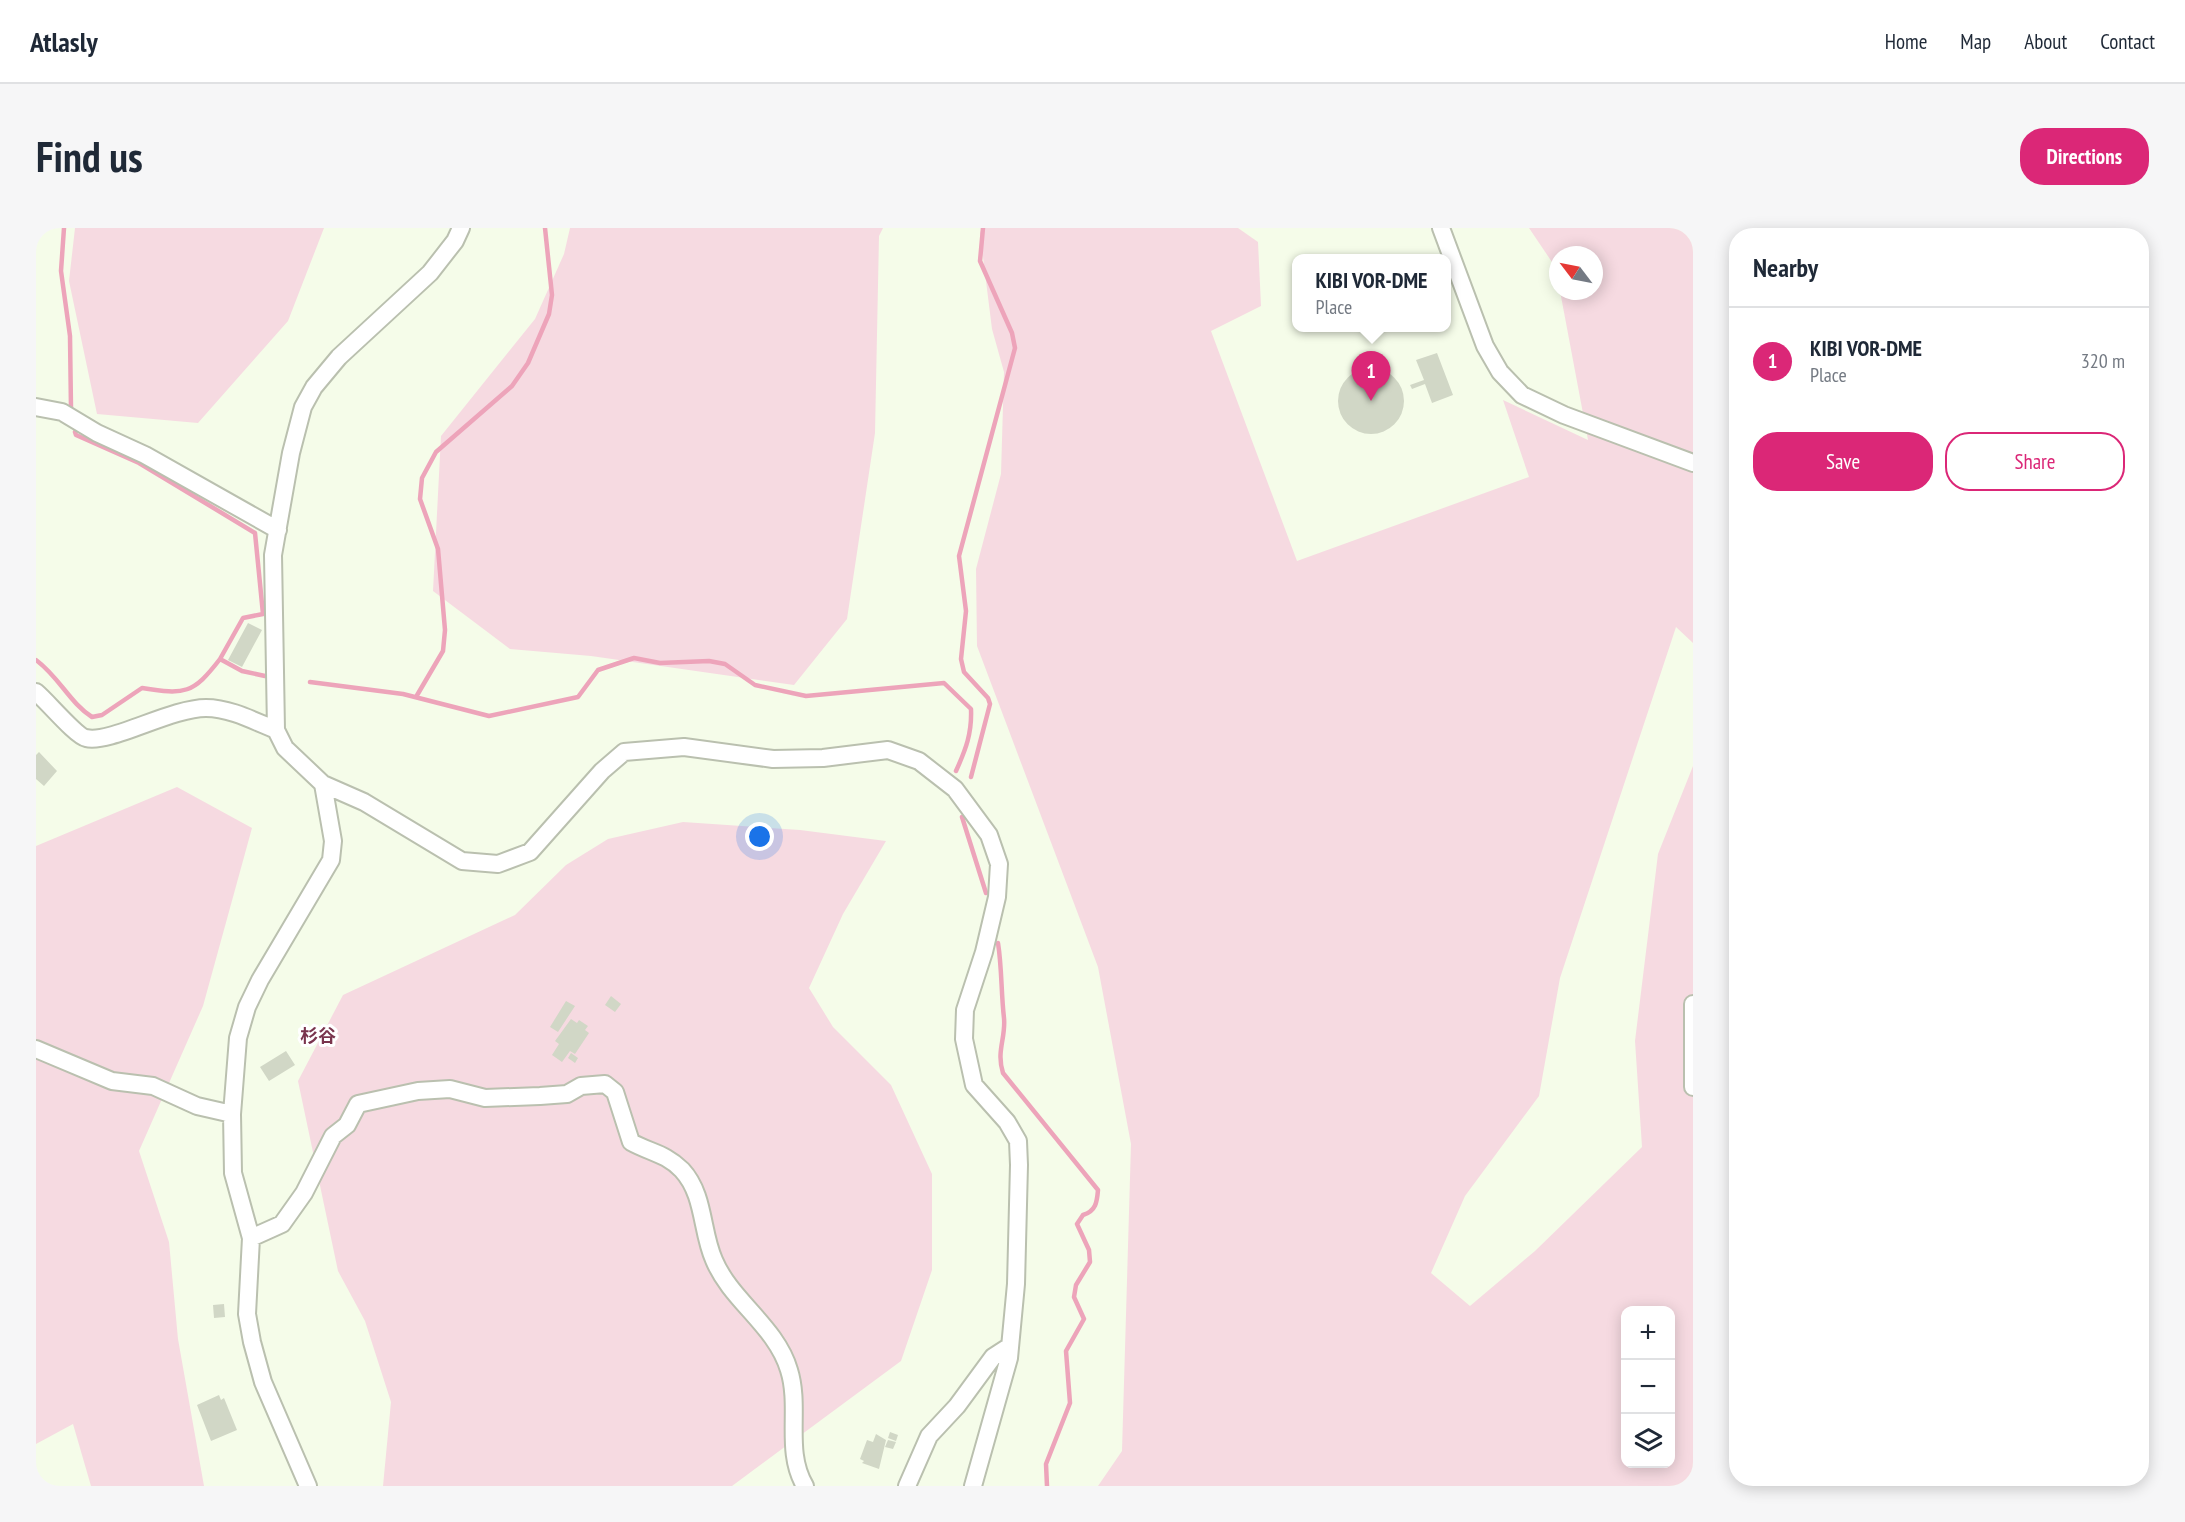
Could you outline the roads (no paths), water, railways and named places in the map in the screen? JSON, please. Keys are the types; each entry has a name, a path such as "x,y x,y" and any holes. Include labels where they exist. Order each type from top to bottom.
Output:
{"street":[{"path":"461,228 455,241 430,273 339,357 314,387 303,407 291,453 273,555 276,730 285,748 323,784 364,802 462,861 498,864 530,852 603,771 624,753 684,747 773,759 823,758 888,750 919,761 956,789 989,835 999,864 997,897 984,952 966,1010 964,1039 974,1085 1007,1122 1018,1141 1019,1206 1010,1346 973,1486"},
{"path":"1441,228 1451,254"},
{"path":"1451,255 1485,346 1500,372 1522,395 1564,415 1693,463"},
{"path":"36,407 62,412 97,433 145,455 278,530"},
{"path":"36,692 54,707 73,730 86,738 101,738 160,717 206,708 239,714 276,730"},
{"path":"308,1486 263,1382 252,1342 247,1314 251,1238 233,1173 232,1114 238,1038 247,1007 260,980 331,860 333,841 323,784"},
{"path":"1693,1004 1691,1079 1693,1087"},
{"path":"36,1049 112,1081 153,1086 197,1106 232,1114"},
{"path":"251,1238 282,1224 304,1192 333,1136 347,1125 358,1104 418,1091 450,1089 485,1098 567,1094 581,1086 605,1084 615,1092 631,1142 646,1150 665,1155 684,1172 697,1195 714,1260 774,1340 789,1368 795,1400 794,1453 799,1475 806,1486"},
{"path":"907,1486 928,1436 957,1406 993,1357 1010,1346"}],"waterway":[{"path":"64,228 61,271 70,336 71,409"},
{"path":"416,697 443,651 445,630 438,549 420,499 422,478 436,452 512,386 528,363 549,314 552,295 545,228"},
{"path":"971,777 990,704 988,698 964,672 961,659 966,611 959,556 1015,348 1012,333 980,261 983,228"},
{"path":"75,432 76,435 139,463 255,533 263,614 243,618 220,659"},
{"path":"310,682 403,694 489,716 578,697 598,670 634,658 660,663 709,661 725,664 755,685 806,696 944,683 971,709 968,741 956,771"},
{"path":"36,660 77,705 92,717 102,715 142,688 169,691 187,689 211,671 220,659 242,671 265,676"},
{"path":"962,817 986,893"},
{"path":"998,943 1004,1018 1000,1058 1003,1073 1098,1190 1093,1208 1083,1215 1077,1224 1089,1250 1090,1262 1076,1285 1074,1297 1084,1319 1066,1351 1070,1403 1046,1464 1047,1486"}],"place":[{"name":"KIBI VOR-DME","path":"1371,401"}],"district":[{"name":"杉谷","path":"318,1035"}]}
